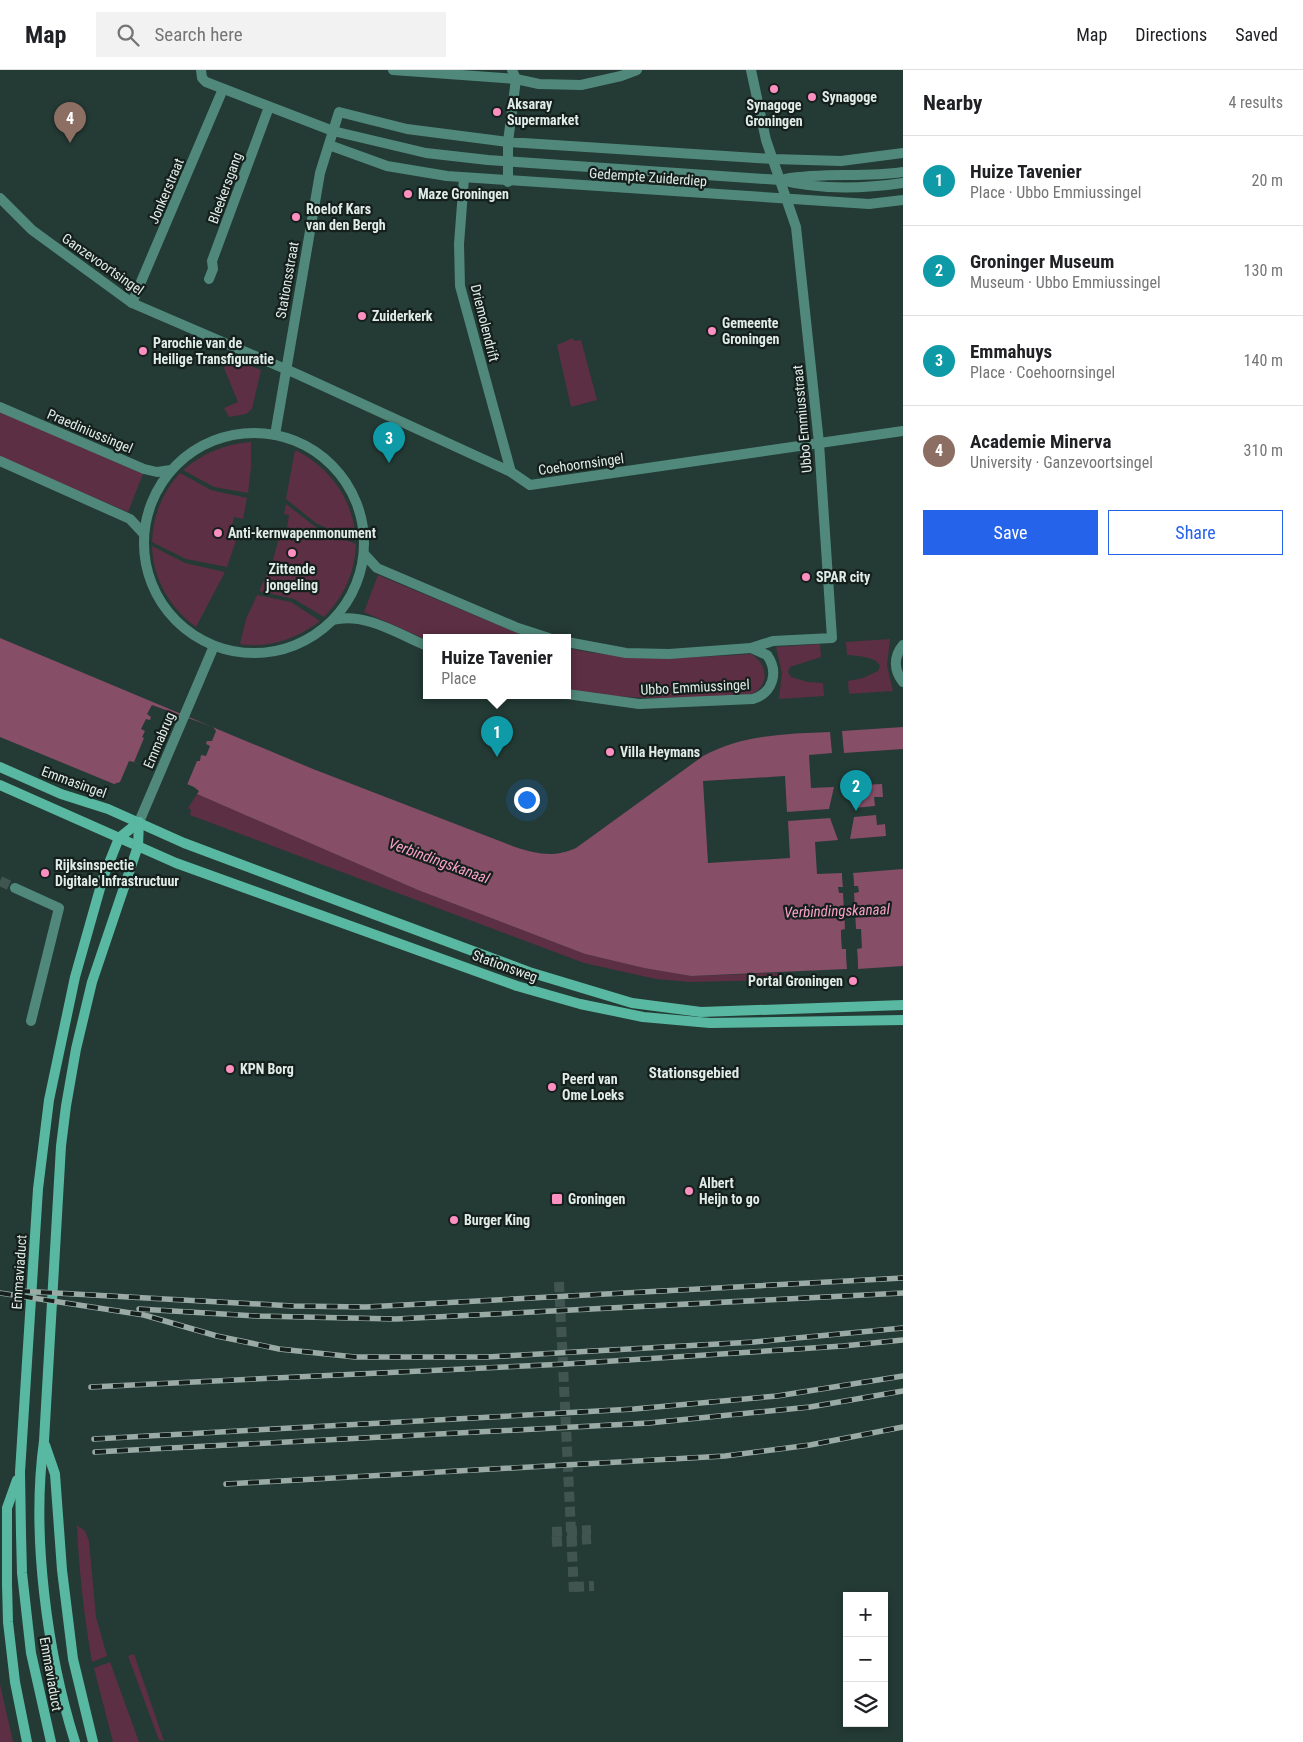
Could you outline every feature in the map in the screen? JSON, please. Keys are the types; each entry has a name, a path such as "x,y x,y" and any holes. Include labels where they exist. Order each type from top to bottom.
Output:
{"main road":[{"name":"Emmasingel","path":"0,767 61,794 108,809 139,822"},
{"path":"0,785 119,838"},
{"name":"Emmaviaduct","path":"51,1742 31,1653 22,1574 21,1534 20,1472 38,1189 49,1100 75,977 103,878 119,838 139,822"},
{"name":"Emmabrug","path":"138,846 139,822"},
{"name":"Stationsweg","path":"139,822 184,843 529,972 632,1003 701,1012 903,1004"},
{"name":"Stationsweg","path":"119,838 176,863 517,986 588,1006 643,1016 710,1022 903,1020"},
{"name":"Emmaviaduct","path":"74,1742 55,1664 47,1608 41,1533 40,1474 44,1441 61,1146 76,1048 92,982 138,846"},
{"path":"44,1441 55,1474 58,1533 73,1659 94,1742"},
{"path":"20,1472 7,1508 8,1622 15,1682 27,1742"}],"street":[{"name":"Gedempte Zuiderdiep","path":"202,70 202,78 206,82 223,90 333,131 418,152 508,162 780,180 803,186 861,188 903,183"},
{"path":"393,70 514,74 539,84 581,86 637,70"},
{"path":"751,70 766,140 787,200"},
{"path":"508,182 508,142 514,74"},
{"name":"Jonkerstraat","path":"132,303 223,90"},
{"name":"Bleekersgang","path":"209,279 213,269 212,261 269,107"},
{"name":"Gedempte Zuiderdiep","path":"333,131 339,112 407,129 508,142 773,159 841,161 903,153"},
{"name":"Stationsstraat","path":"275,435 320,173 333,131"},
{"name":"Gedempte Zuiderdiep","path":"328,145 388,166 464,178 787,200 868,204 903,200"},
{"name":"Gedempte Zuiderdiep","path":"780,180 802,176 861,176 903,172"},
{"name":"Driemolendrift","path":"464,178 460,244 460,286 511,472"},
{"name":"Ganzevoortsingel","path":"0,198 32,230 132,303 286,369"},
{"name":"Ubbo Emmiusstraat","path":"751,648 773,641 832,638 819,443 796,227 787,200"},
{"name":"Coehoornsingel","path":"286,369 511,472 530,485 903,431"},
{"name":"Praediniussingel","path":"0,407 144,469 157,472 171,470"},
{"path":"243,434 275,435 297,442 313,450 340,474 350,489 360,515 364,532 364,554 359,578 352,594 333,620 308,640 274,652 237,652 214,646 187,632 162,605 147,572 144,534 152,501 171,470 192,452 216,440 243,434"},
{"path":"0,462 130,518 144,534"},
{"path":"364,554 377,568 518,628 537,634"},
{"path":"333,620 348,617 362,619 423,644"},
{"path":"571,643 626,653 669,654 751,648"},
{"name":"Emmabrug","path":"139,822 214,646"},
{"path":"903,646 897,654 896,666 903,682"},
{"name":"Ubbo Emmiussingel","path":"571,695 639,704 753,699 768,691 773,672 767,655 751,648"},
{"path":"15,888 59,908 31,1021"}],"shaded area":[{"path":"573,338 574,341 581,340 597,400 571,407 557,345"},
{"path":"229,357 261,370 252,409 246,414 229,417 224,408 238,402 224,368"},
{"path":"0,412 143,474 128,512 0,457"},
{"path":"251,442 248,493 214,487 183,470 215,450"},
{"path":"295,450 319,466 338,486 350,511 356,539 317,524 286,499"},
{"path":"180,473 211,490 247,498 243,519 234,517 231,529 239,532 227,567 186,559 152,542 154,523 163,497"},
{"path":"286,504 317,528 356,544 351,574 347,584 337,601 324,617 294,599 259,591 272,563 282,528 287,528 289,515 284,514"},
{"path":"152,546 185,563 225,572 196,627 178,611 165,592 156,570"},
{"path":"378,575 520,634 423,634 423,638 364,612"},
{"path":"257,595 291,602 320,621 283,641 262,645 240,644 246,619"},
{"path":"890,639 887,666 893,691 849,694 848,681 863,678 878,671 880,666 875,660 870,658 847,655 846,642"},
{"path":"820,644 821,657 790,667 788,672 791,677 808,682 823,683 824,696 779,699 782,673 776,647"},
{"path":"571,649 614,655 659,658 751,654 761,663 765,674 762,685 752,694 659,698 590,693 571,690"},
{"path":"197,794 418,890 585,954 644,968 691,976 779,973 779,980 691,982 656,979 584,963 190,815 191,810 188,808"},
{"path":"77,1525 85,1531 89,1541 96,1617 107,1656 92,1662 82,1594"},
{"path":"134,1654 164,1741 159,1740 128,1656"},
{"path":"110,1662 139,1742 113,1742 94,1668"},
{"path":"0,1684 13,1742 0,1742"}],"water":[{"name":"Verbindingskanaal","path":"0,638 313,769 515,847 546,854 560,853 576,848 703,756 718,749 734,743 765,736 830,732 832,753 809,755 811,788 834,787 829,809 787,812 785,776 703,781 708,863 790,858 788,821 830,818 838,840 815,842 817,874 842,873 843,887 839,893 858,892 858,886 854,886 853,873 903,869 903,966 858,969 857,948 861,948 860,929 841,930 842,949 846,949 847,969 691,976 644,968 585,954 418,890 197,794 199,791 194,787 134,762 129,761 120,782 114,784 0,737"},
{"path":"903,727 903,749 844,753 842,731"},
{"path":"882,784 883,797 874,797 875,806 854,808 846,786"},
{"path":"876,815 877,825 885,824 886,836 850,839 854,817"}],"pier":[{"path":"152,705 213,727 216,731 212,741 207,741 206,744 210,746 206,756 201,755 200,761 197,761 187,785 134,762 144,738 142,737 145,731 141,729 146,719 150,720 151,717 147,714"},
{"path":"842,873 844,873 845,887 841,890 856,890 851,887 850,873 853,873 854,886 858,886 859,892 854,893 856,929 861,929 862,948 857,949 858,969 856,969 855,948 859,946 858,932 843,932 844,947 848,949 849,969 847,969 846,949 842,949 841,930 845,929 843,893 839,893 838,887 843,887"}],"tunnel":[{"path":"0,881 15,888"},
{"path":"559,1282 574,1593"},
{"path":"552,1532 591,1530"},
{"path":"552,1542 591,1539"},
{"path":"574,1587 594,1586"}],"railway":[{"path":"19,1291 293,1306 366,1307 903,1278"},
{"path":"0,1293 144,1315 217,1336 279,1349 355,1357 487,1357 754,1342 903,1328"},
{"path":"139,1309 257,1316 396,1319 903,1293"},
{"path":"91,1387 566,1364 843,1346 903,1340"},
{"path":"94,1439 634,1409 777,1396 903,1376"},
{"path":"95,1452 649,1423 810,1407 903,1391"},
{"path":"226,1484 725,1456 810,1445 903,1427"}],"place":[{"name":"Synagoge Groningen","path":"774,89"},
{"name":"Synagoge","path":"812,97"},
{"name":"Aksaray Supermarket","path":"497,112"},
{"name":"Academie Minerva","path":"70,143"},
{"name":"Maze Groningen","path":"408,194"},
{"name":"Roelof Kars van den Bergh","path":"296,217"},
{"name":"Zuiderkerk","path":"362,316"},
{"name":"Gemeente Groningen","path":"712,331"},
{"name":"Parochie van de Heilige Transfiguratie","path":"143,351"},
{"name":"Emmahuys","path":"389,463"},
{"name":"Anti-kernwapenmonument","path":"218,533"},
{"name":"Zittende jongeling","path":"292,553"},
{"name":"SPAR city","path":"806,577"},
{"name":"Villa Heymans","path":"610,752"},
{"name":"Huize Tavenier","path":"497,757"},
{"name":"Groninger Museum","path":"856,811"},
{"name":"Rijksinspectie Digitale Infrastructuur","path":"45,873"},
{"name":"Portal Groningen","path":"853,981"},
{"name":"KPN Borg","path":"230,1069"},
{"name":"Peerd van Ome Loeks","path":"552,1087"},
{"name":"Albert Heijn to go","path":"689,1191"},
{"name":"Groningen","path":"557,1199"},
{"name":"Burger King","path":"454,1220"}],"district":[{"name":"Stationsgebied","path":"694,1073"}]}
